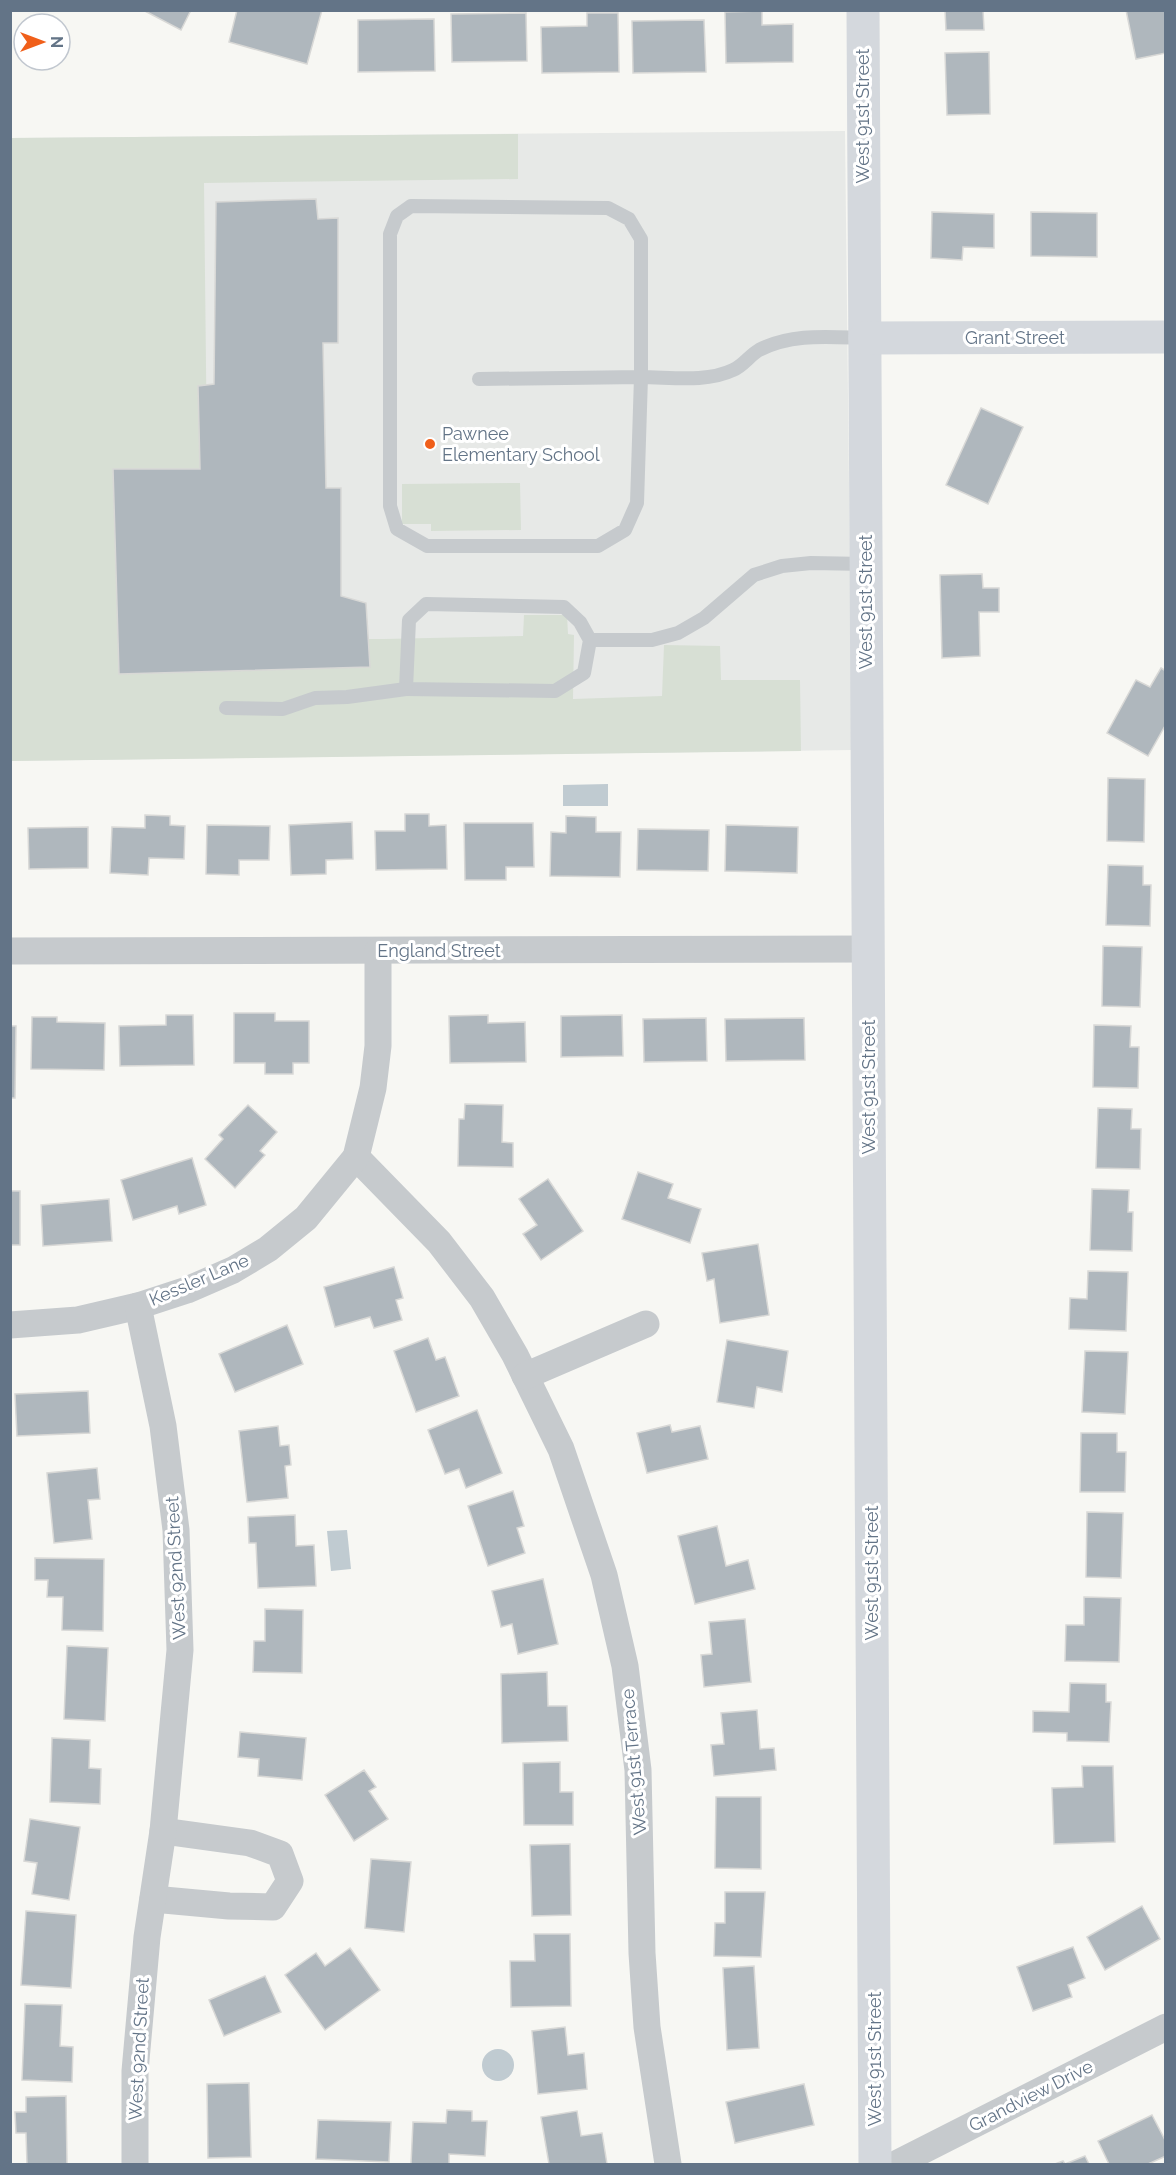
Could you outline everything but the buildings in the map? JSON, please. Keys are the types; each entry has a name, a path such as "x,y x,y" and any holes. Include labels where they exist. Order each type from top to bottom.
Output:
{"street":[{"name":"West 91st Street","path":"863,10 875,2164"},
{"name":"Grant Street","path":"865,338 1166,337"},
{"name":"England Street","path":"10,951 868,949"},
{"name":"Kessler Lane","path":"10,1325 78,1320 138,1306 187,1290 233,1270 268,1249 306,1218 356,1157 374,1088 378,1046 378,951"},
{"name":"West 91st Terrace","path":"356,1157 439,1242 482,1298 515,1355 561,1449 604,1575 625,1666 638,1770 646,2027 668,2164"},
{"name":"West 92nd Street","path":"135,2164 135,2071 147,1937 163,1831 180,1650 179,1561 163,1426 138,1306"},
{"path":"525,1376 646,1324"},
{"path":"153,1899 229,1906 273,1907 290,1881 280,1854 250,1843 163,1831"},
{"name":"Grandview Drive","path":"896,2164 1166,2027"}],"lane":[{"path":"411,206 546,207 608,208 629,219 641,239 641,377 638,503 625,530 598,546 427,546 397,529 390,506 390,234 397,216 411,206"},
{"path":"479,379 706,377 734,370 756,352 776,342 812,336 865,338"},
{"path":"590,640 652,640 678,633 719,606 754,575 782,566 811,563 866,564"},
{"path":"226,708 283,709 315,698 346,697 406,689 555,691 584,673 590,640 580,622 564,607 426,604 409,620 406,689"}],"shaded area":[{"name":"Pawnee Elementary School","path":"845,131 852,750 11,761 10,138"},
{"path":"518,134 518,179 204,183 209,639 523,636 524,615 567,615 568,634 574,635 573,699 662,696 664,645 720,646 721,680 800,680 801,751 11,761 10,138"},
{"path":"520,483 521,530 431,531 431,524 402,524 402,484"},
{"path":"608,784 608,806 563,806 563,785"},
{"path":"347,1530 351,1569 331,1571 327,1531"},
{"path":"498,2049 510,2053 514,2065 510,2077 498,2081 486,2077 482,2065 486,2053"}],"place":[{"name":"Pawnee Elementary School","path":"430,444"}]}
